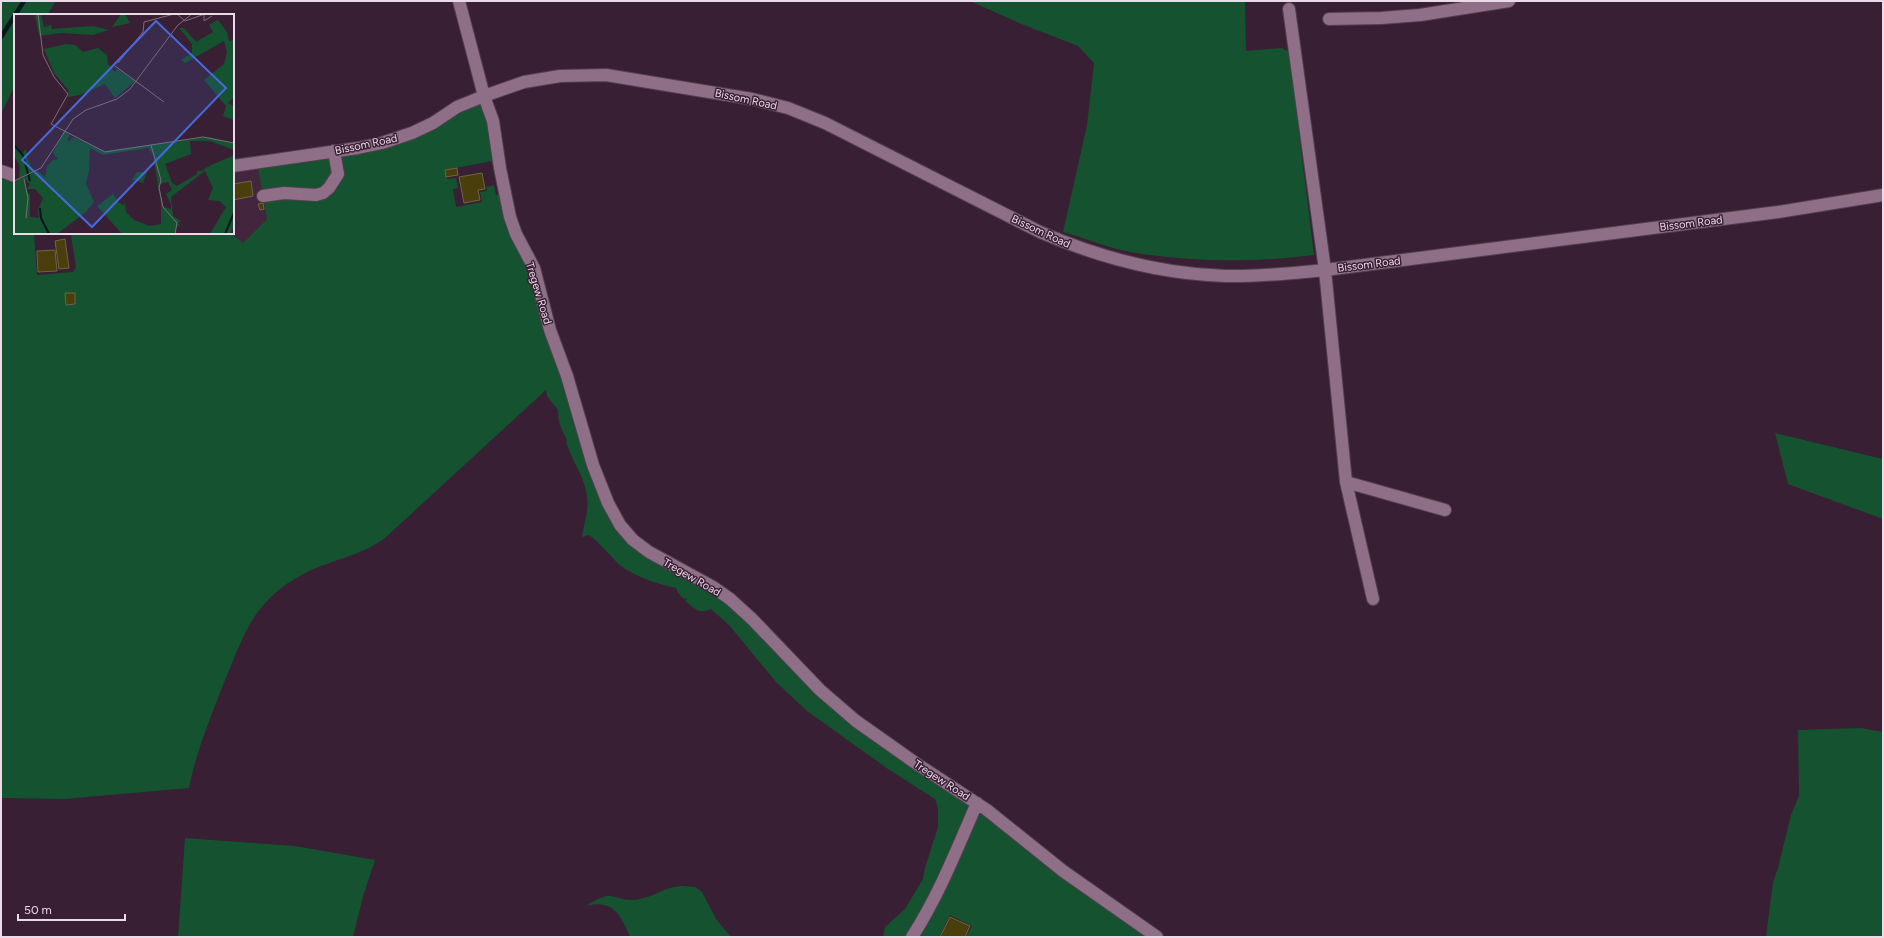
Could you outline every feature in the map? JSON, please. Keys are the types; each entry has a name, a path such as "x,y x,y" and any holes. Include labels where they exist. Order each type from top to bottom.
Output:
{"street":[{"name":"Tregew Road","path":"459,1 484,96 494,125 500,168 510,217 519,240 534,268 550,330 567,376 593,465 608,503 620,525 633,540 649,552 709,585 730,599 752,619 820,690 856,721 914,762 977,803 1011,828 1063,871 1157,937"},
{"path":"1329,19 1381,18 1420,15 1509,1"},
{"path":"1289,9 1324,270 1346,482 1373,599"},
{"name":"Bissom Road","path":"234,166 382,143 412,133 433,123 458,107 524,82 542,78 584,75 628,78 752,99 788,108 825,123 1040,232 1069,244 1097,254 1164,269 1212,275 1252,276 1324,270 1778,212 1883,195"},
{"path":"263,196 284,193 316,195 323,193 332,184 338,174 334,151"},
{"path":"1,171 14,176"},
{"path":"1346,482 1445,510"},
{"path":"912,937 941,886 977,803"}],"shaded area":[{"path":"257,163 267,219 243,243 232,234 234,234 234,167"}],"green space":[{"path":"1,1 56,1 48,14 14,14 14,87 1,114"},
{"path":"970,1 1245,1 1246,51 1282,48 1289,52 1314,255 1291,258 1245,260 1176,258 1130,252 1063,232 1087,125 1094,63 1078,46 1019,23"},
{"path":"484,96 498,160 445,170 447,179 456,178 458,188 453,189 456,207 482,202 480,192 487,191 486,187 494,185 496,195 504,193 619,524 714,589 818,689 1156,937 966,937 972,926 950,915 939,937 924,937 914,932 911,937 883,937 885,927 905,909 923,879 938,827 938,808 935,799 888,769 807,711 776,682 729,625 711,609 707,611 697,610 685,601 687,598 684,599 678,593 676,588 633,574 621,566 598,542 589,535 582,537 587,507 586,490 567,445 558,417 558,410 547,396 546,390 385,538 365,550 321,566 300,576 281,588 264,604 246,632 223,685 199,749 189,788 65,799 1,798 1,172 14,177 14,234 34,234 37,275 73,272 76,267 71,235 76,234 232,234 243,243 267,219 257,163 382,144","holes":["65,293 75,293 75,304 66,305"]},
{"path":"1775,433 1883,459 1883,519 1788,484"},
{"path":"1861,728 1883,732 1883,937 1766,937 1773,882 1791,815 1799,796 1798,730"},
{"path":"185,838 295,846 375,860 364,893 353,937 178,937"},
{"path":"684,886 695,887 702,892 716,919 731,937 630,937 623,922 615,911 603,905 595,904 586,906 604,897 614,896 631,900 639,899 651,896 666,889"}],"building":[{"path":"457,168 458,175 446,177 445,170"},
{"path":"482,173 485,189 478,190 480,200 464,203 459,177"},
{"path":"251,181 253,196 234,200 234,184"},
{"path":"263,203 264,209 260,210 258,204"},
{"path":"65,239 69,268 59,269 55,241"},
{"path":"55,250 57,271 38,272 37,251"},
{"path":"65,293 75,293 75,304 66,305"},
{"path":"950,917 970,926 965,937 940,937"}],"waterway":[{"path":"16,14 24,1"},
{"path":"1,37 14,17"}]}
